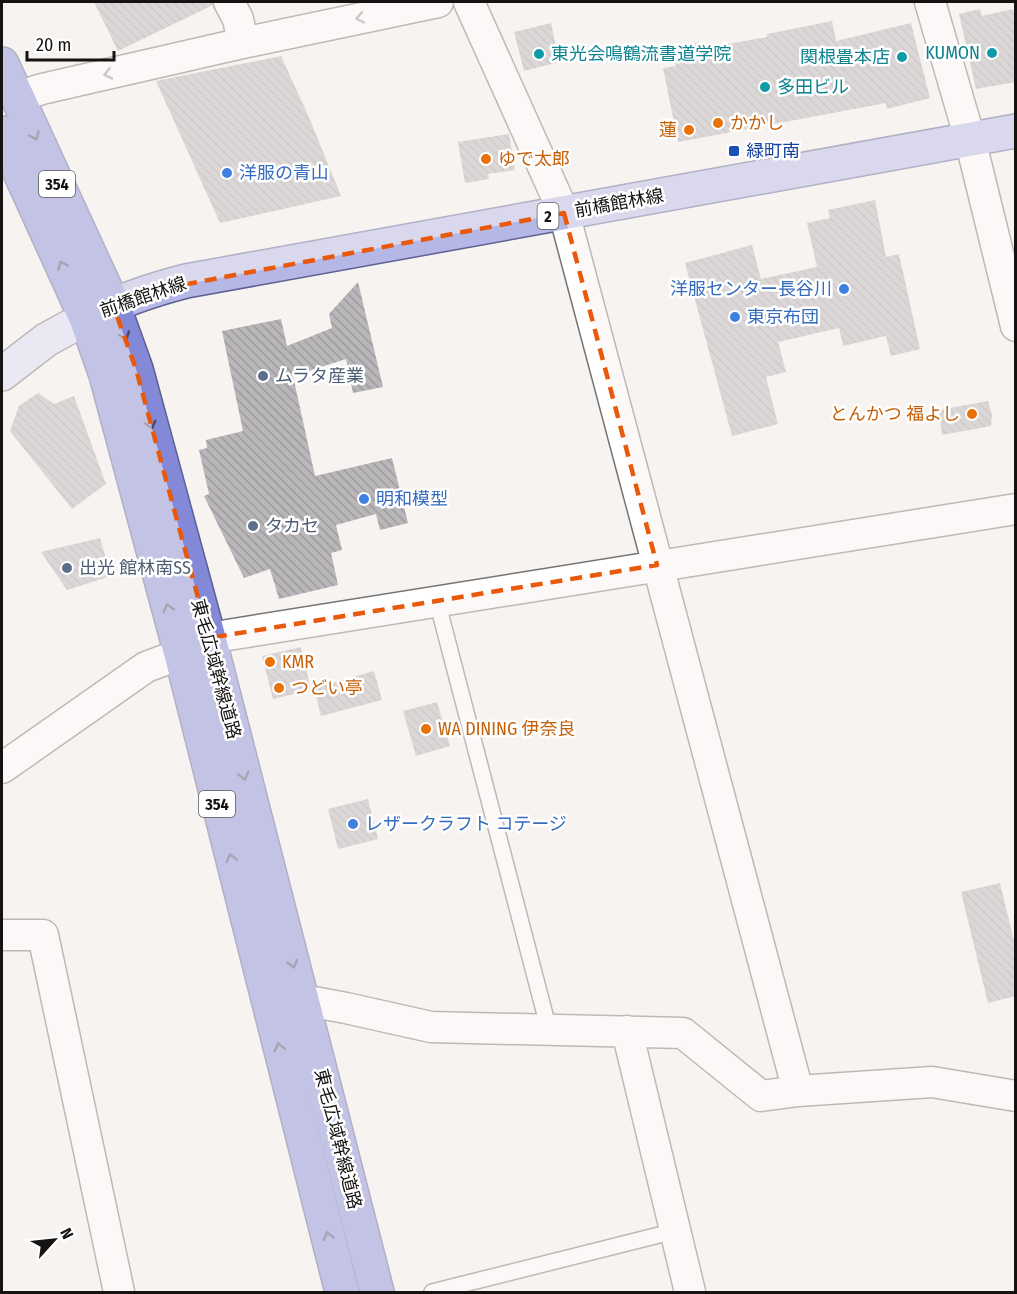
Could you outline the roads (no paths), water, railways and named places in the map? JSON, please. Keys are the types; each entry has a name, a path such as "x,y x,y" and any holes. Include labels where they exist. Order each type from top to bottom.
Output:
{"highway":[{"name":"東毛広域幹線道路","path":"2,64 17,97 99,311 106,375 181,654 342,1293"},
{"name":"東毛広域幹線道路","path":"2,133 99,311 136,369 209,638 377,1293"}],"main road":[{"name":"前橋館林線","path":"99,311 150,291 186,281 1016,131"},
{"path":"2,374 46,340 99,311"}],"street":[{"path":"229,2 238,19 243,43"},
{"path":"17,97 42,88 438,2"},
{"path":"470,2 564,213 798,1091"},
{"path":"930,2 970,139 1016,326"},
{"path":"2,768 146,667 181,654 209,638 1016,509"},
{"path":"2,934 43,935 119,1293"},
{"path":"303,1000 431,1027 683,1034 760,1096 798,1091 932,1082 1016,1096"},
{"path":"627,1031 690,1293"}],"lane":[{"path":"436,601 549,1030"},
{"path":"432,1293 675,1231"}],"place":[{"name":"KUMON","path":"992,53"},
{"name":"東光会鳴鶴流書道学院","path":"539,54"},
{"name":"関根畳本店","path":"902,57"},
{"name":"多田ビル","path":"765,87"},
{"name":"かかし","path":"718,123"},
{"name":"蓮","path":"689,130"},
{"name":"緑町南","path":"734,151"},
{"name":"ゆで太郎","path":"486,159"},
{"name":"洋服の青山","path":"227,173"},
{"name":"洋服センター長谷川","path":"844,289"},
{"name":"東京布団","path":"735,317"},
{"name":"ムラタ産業","path":"263,376"},
{"name":"とんかつ 福よし","path":"972,414"},
{"name":"明和模型","path":"364,499"},
{"name":"タカセ","path":"253,526"},
{"name":"出光 館林南SS","path":"67,568"},
{"name":"KMR","path":"270,662"},
{"name":"つどい亭","path":"279,688"},
{"name":"WA DINING 伊奈良","path":"426,729"},
{"name":"レザークラフト コテージ","path":"353,824"}]}
